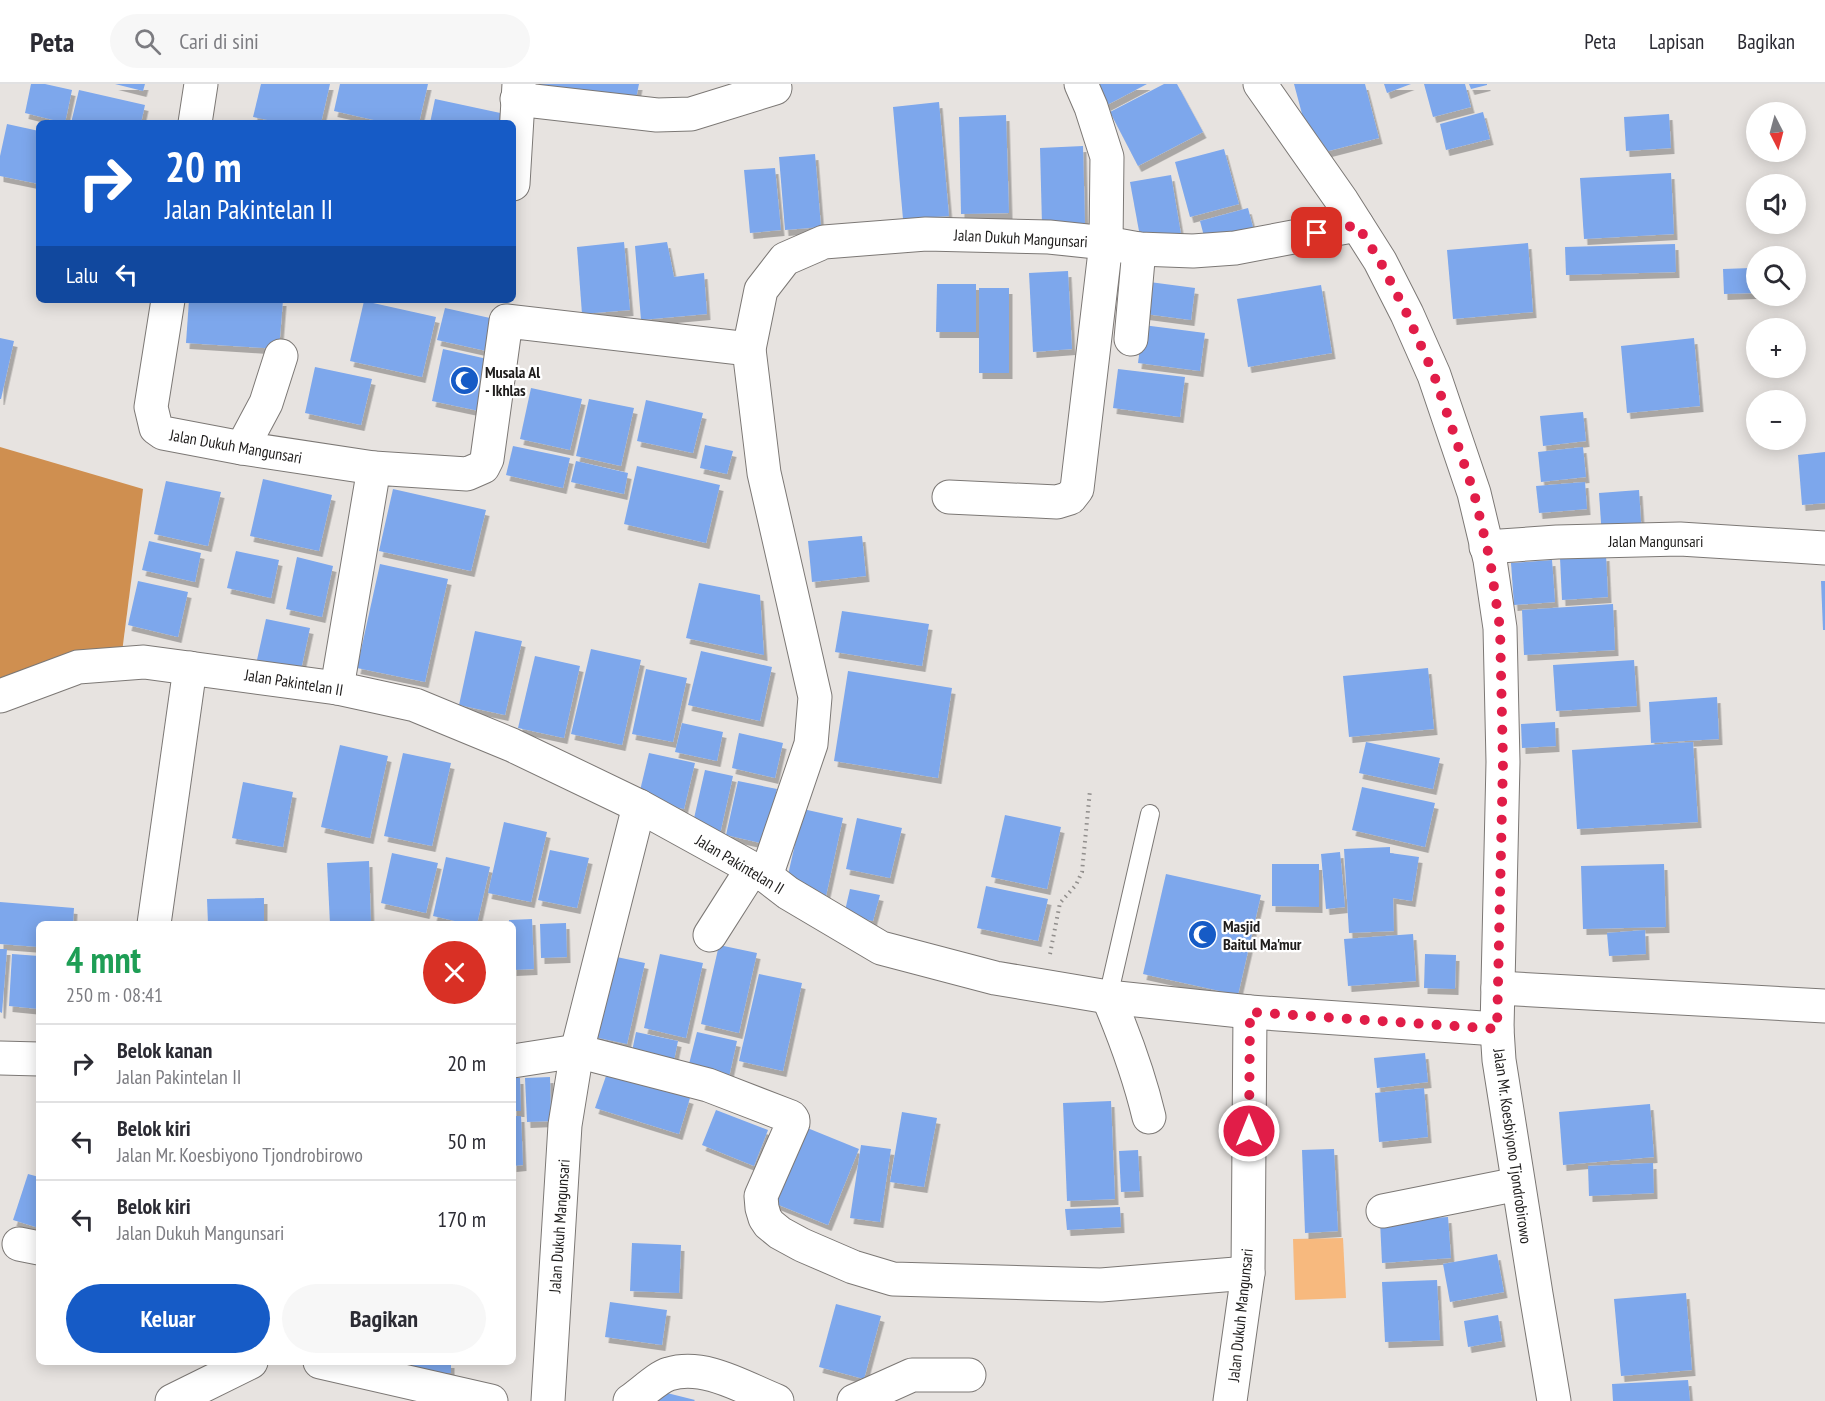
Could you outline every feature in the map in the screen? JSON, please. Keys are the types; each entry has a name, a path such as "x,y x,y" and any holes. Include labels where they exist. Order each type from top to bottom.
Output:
{"street":[{"path":"195,120 201,84"},
{"path":"949,497 1057,502 1070,498 1077,489 1106,243 1107,157 1081,84"},
{"name":"Jalan Mr. Koesbiyono Tjondrobirowo","path":"1260,84 1342,201 1385,272 1407,314 1434,375 1474,493 1490,560 1500,628 1503,762 1497,1029 1499,1060 1554,1401"},
{"path":"516,129 518,92 657,115 691,114 775,88"},
{"name":"Jalan Dukuh Mangunsari","path":"710,935 759,873 811,744 815,697 764,473 749,349 761,290 785,259 824,242 926,234 1049,237 1139,249 1193,251 1235,248 1357,225"},
{"path":"1131,339 1139,249"},
{"name":"Jalan Dukuh Mangunsari","path":"168,303 151,407 156,428 163,433 242,448 374,468 467,474 483,467 488,459 506,310 749,349"},
{"path":"242,448 266,403 281,356"},
{"path":"337,688 374,468"},
{"name":"Jalan Mangunsari","path":"1486,547 1557,542 1680,539 1825,548"},
{"name":"Jalan Pakintelan II","path":"0,696 78,667 144,662 337,688 415,705 512,745 639,806 759,873 788,893 881,948 995,978 1108,997 1250,1012 1497,1029"},
{"path":"154,921 190,668"},
{"name":"Jalan Dukuh Mangunsari","path":"548,1401 565,1125 577,1051 639,806"},
{"path":"1498,988 1825,1006"},
{"path":"1108,997 1127,1042 1141,1083 1149,1117"},
{"name":"Jalan Dukuh Mangunsari","path":"1230,1401 1248,1273 1250,1012"},
{"path":"516,1060 577,1051 708,1085 790,1117 793,1122 761,1196 765,1218 780,1233 802,1245 853,1267 893,1279 1101,1285 1248,1273"},
{"path":"0,1058 36,1059"},
{"path":"1383,1211 1518,1184"},
{"path":"172,1401 245,1365"},
{"path":"333,1365 491,1401"},
{"path":"630,1401 667,1374 692,1370 708,1373 777,1401"},
{"path":"854,1401 912,1375 969,1375"}],"lane":[{"path":"1108,997 1150,813"}],"path":[{"path":"1044,987 1060,903 1076,885 1082,872 1090,790"}],"shaded area":[{"path":"0,447 143,489 121,660 0,701"},
{"path":"1343,1238 1346,1298 1295,1300 1293,1239"}],"building":[{"path":"31,84 45,84 72,90 66,120 53,120 25,113"},
{"path":"115,84 145,84 143,91"},
{"path":"261,84 330,84 322,120 268,120 253,117"},
{"path":"340,84 428,84 420,120 374,120 334,111"},
{"path":"540,84 639,84 634,108 539,87"},
{"path":"1096,84 1147,84 1107,105"},
{"path":"1164,84 1177,84 1203,132 1138,166 1110,112"},
{"path":"1294,84 1365,84 1379,138 1313,155"},
{"path":"1384,84 1411,84 1387,93"},
{"path":"1424,84 1465,84 1471,107 1433,117"},
{"path":"1469,84 1487,84 1487,85 1471,89"},
{"path":"79,90 145,105 142,120 72,120"},
{"path":"435,99 505,114 504,120 431,120"},
{"path":"939,102 949,216 903,219 893,107"},
{"path":"1483,112 1490,139 1446,150 1440,124"},
{"path":"1669,114 1671,148 1626,151 1624,117"},
{"path":"1006,115 1009,213 961,214 959,117"},
{"path":"7,124 36,130 36,183 0,176 0,156"},
{"path":"1083,146 1085,224 1042,225 1040,148"},
{"path":"1224,149 1239,204 1190,217 1175,162"},
{"path":"815,154 821,227 785,230 779,157"},
{"path":"775,168 781,230 750,233 744,170"},
{"path":"1671,173 1674,234 1584,239 1580,178"},
{"path":"1171,175 1181,234 1141,242 1130,182"},
{"path":"1248,208 1254,231 1206,244 1200,221"},
{"path":"624,242 630,310 582,314 577,247"},
{"path":"667,242 674,277 704,273 707,314 641,320 635,246"},
{"path":"1528,243 1533,312 1453,319 1447,250"},
{"path":"1675,244 1676,272 1566,275 1565,247"},
{"path":"1746,268 1746,293 1724,294 1723,269"},
{"path":"1068,271 1072,349 1033,352 1029,273"},
{"path":"1142,281 1195,288 1191,320 1138,313"},
{"path":"937,284 976,284 976,332 936,332"},
{"path":"1321,285 1332,353 1248,367 1237,299"},
{"path":"979,288 1009,288 1009,373 979,373"},
{"path":"189,303 283,303 279,349 186,343"},
{"path":"364,303 436,317 422,377 350,361"},
{"path":"445,308 499,320 491,352 437,340"},
{"path":"1143,325 1205,333 1200,371 1138,363"},
{"path":"0,338 14,341 1,399 0,399"},
{"path":"1694,338 1700,406 1627,413 1621,346"},
{"name":"Musala Al - Ikhlas","path":"443,349 496,361 484,412 432,401"},
{"path":"315,367 372,379 361,425 305,413"},
{"path":"1118,369 1185,377 1180,417 1113,408"},
{"path":"531,388 582,399 570,450 520,439"},
{"path":"589,399 634,408 621,466 576,456"},
{"path":"646,400 703,413 693,453 637,441"},
{"path":"1583,412 1586,441 1543,446 1540,416"},
{"path":"705,445 733,451 727,474 700,468"},
{"path":"513,446 570,458 563,488 506,475"},
{"path":"1583,447 1586,477 1541,482 1538,452"},
{"path":"1825,452 1825,503 1802,505 1798,455"},
{"path":"576,461 628,473 624,494 571,482"},
{"path":"637,466 720,485 706,543 624,524"},
{"path":"263,479 332,495 319,551 250,536"},
{"path":"166,481 221,492 208,546 154,534"},
{"path":"1585,482 1587,509 1539,513 1536,486"},
{"path":"393,489 486,510 471,571 379,551"},
{"path":"1639,490 1642,536 1602,538 1599,493"},
{"path":"862,536 866,576 812,582 808,541"},
{"path":"149,541 201,553 195,582 142,570"},
{"path":"236,551 279,560 271,598 227,588"},
{"path":"1606,555 1608,597 1562,600 1560,558"},
{"path":"297,557 333,566 322,617 286,609"},
{"path":"1552,560 1555,602 1514,605 1511,563"},
{"path":"380,564 448,579 425,682 357,668"},
{"path":"138,581 188,592 178,637 128,625"},
{"path":"1821,581 1825,581 1825,630 1823,630"},
{"path":"699,583 760,595 764,655 686,638"},
{"path":"1613,604 1615,650 1524,655 1522,610"},
{"path":"842,611 929,624 922,666 835,652"},
{"path":"266,619 310,628 299,679 255,669"},
{"path":"475,631 522,641 505,715 459,705"},
{"path":"591,649 641,660 622,745 571,734"},
{"path":"701,651 772,667 760,721 688,705"},
{"path":"535,656 580,666 564,738 518,728"},
{"path":"1634,660 1637,706 1556,711 1553,665"},
{"path":"1428,668 1434,729 1349,737 1343,676"},
{"path":"646,669 687,678 673,742 632,734"},
{"path":"848,671 952,688 938,778 834,761"},
{"path":"1717,697 1719,739 1651,743 1649,702"},
{"path":"1555,722 1556,746 1522,748 1521,724"},
{"path":"682,723 723,732 717,761 675,752"},
{"path":"739,733 783,743 775,778 732,768"},
{"path":"1366,742 1440,758 1433,789 1359,773"},
{"path":"1693,742 1698,822 1577,829 1572,750"},
{"path":"340,745 388,756 370,838 321,827"},
{"path":"403,753 451,763 432,846 384,836"},
{"path":"649,753 695,763 684,809 638,799"},
{"path":"705,770 733,776 720,834 692,827"},
{"path":"738,781 777,789 765,844 726,835"},
{"path":"243,782 293,792 283,847 232,838"},
{"path":"1362,787 1435,803 1425,847 1352,830"},
{"path":"803,809 843,818 826,896 785,888"},
{"path":"1005,815 1061,827 1047,889 991,877"},
{"path":"857,818 902,828 890,878 846,869"},
{"path":"504,822 547,832 531,902 488,893"},
{"path":"1390,847 1390,853 1419,857 1412,901 1393,898 1394,931 1349,933 1344,849"},
{"path":"550,850 589,858 577,908 538,900"},
{"path":"1340,852 1345,907 1326,909 1321,854"},
{"path":"392,853 438,863 426,913 381,903"},
{"path":"446,857 490,867 478,921 455,921 433,916"},
{"path":"369,861 371,921 330,921 327,863"},
{"path":"1272,864 1319,864 1319,907 1272,906"},
{"path":"1664,864 1666,927 1583,929 1581,866"},
{"name":"Masjid Baitul Ma'mur","path":"1166,874 1261,895 1238,995 1143,974"},
{"path":"986,886 1048,899 1038,941 977,928"},
{"path":"850,889 880,895 873,921 844,915"},
{"path":"264,898 264,921 208,921 207,899"},
{"path":"0,902 74,908 73,921 36,921 36,947 0,944"},
{"path":"532,919 534,969 516,970 516,921 509,920"},
{"path":"566,923 567,957 541,958 540,924"},
{"path":"1645,930 1646,954 1609,956 1607,933"},
{"path":"1413,934 1416,981 1348,986 1344,939"},
{"path":"719,945 757,953 739,1033 701,1024"},
{"path":"0,949 7,949 2,1013 0,1012"},
{"path":"12,954 36,956 36,1009 9,1006"},
{"path":"660,954 703,963 686,1038 644,1028"},
{"path":"1425,954 1456,955 1455,989 1424,988"},
{"path":"612,956 645,963 627,1044 594,1037"},
{"path":"759,974 802,983 783,1071 739,1061"},
{"path":"636,1032 678,1041 673,1065 631,1056"},
{"path":"697,1032 737,1041 729,1077 688,1068"},
{"path":"1425,1053 1428,1082 1377,1088 1374,1058"},
{"path":"607,1073 690,1098 679,1134 595,1108"},
{"path":"550,1077 551,1121 527,1122 525,1078"},
{"path":"516,1078 520,1078 521,1111 516,1111"},
{"path":"1424,1088 1428,1137 1379,1142 1375,1093"},
{"path":"1111,1101 1115,1199 1067,1201 1063,1103"},
{"path":"1650,1104 1654,1157 1563,1165 1559,1112"},
{"path":"716,1110 768,1130 754,1166 702,1145"},
{"path":"902,1112 937,1118 924,1187 890,1182"},
{"path":"516,1116 521,1116 523,1165 516,1166"},
{"path":"800,1125 859,1149 828,1225 769,1201"},
{"path":"861,1145 891,1149 880,1222 850,1218"},
{"path":"1334,1149 1338,1231 1305,1233 1302,1150"},
{"path":"1138,1150 1140,1191 1121,1192 1119,1151"},
{"path":"1653,1163 1654,1193 1589,1196 1588,1166"},
{"path":"28,1174 36,1176 36,1227 13,1220"},
{"path":"1120,1207 1121,1227 1067,1230 1065,1209"},
{"path":"1448,1217 1451,1258 1382,1263 1380,1221"},
{"path":"632,1243 681,1245 679,1293 630,1291"},
{"path":"1497,1254 1504,1292 1450,1302 1443,1264"},
{"path":"1437,1280 1440,1340 1385,1342 1382,1282"},
{"path":"1686,1293 1692,1370 1621,1376 1614,1299"},
{"path":"610,1302 667,1310 662,1345 605,1337"},
{"path":"836,1304 881,1316 864,1379 819,1367"},
{"path":"1498,1315 1502,1341 1468,1347 1464,1321"},
{"path":"389,1365 451,1365 451,1373 389,1373"},
{"path":"1688,1380 1690,1401 1613,1401 1612,1384"},
{"path":"659,1391 695,1400 656,1401"}],"place":[{"name":"Musala Al - Ikhlas","path":"464,381"},
{"name":"Masjid Baitul Ma'mur","path":"1202,935"}],"route":[{"path":"1249,1131 1250,1012 1497,1029 1503,762 1500,628 1490,560 1474,493 1434,375 1380,261 1357,225 1317,233"}]}
